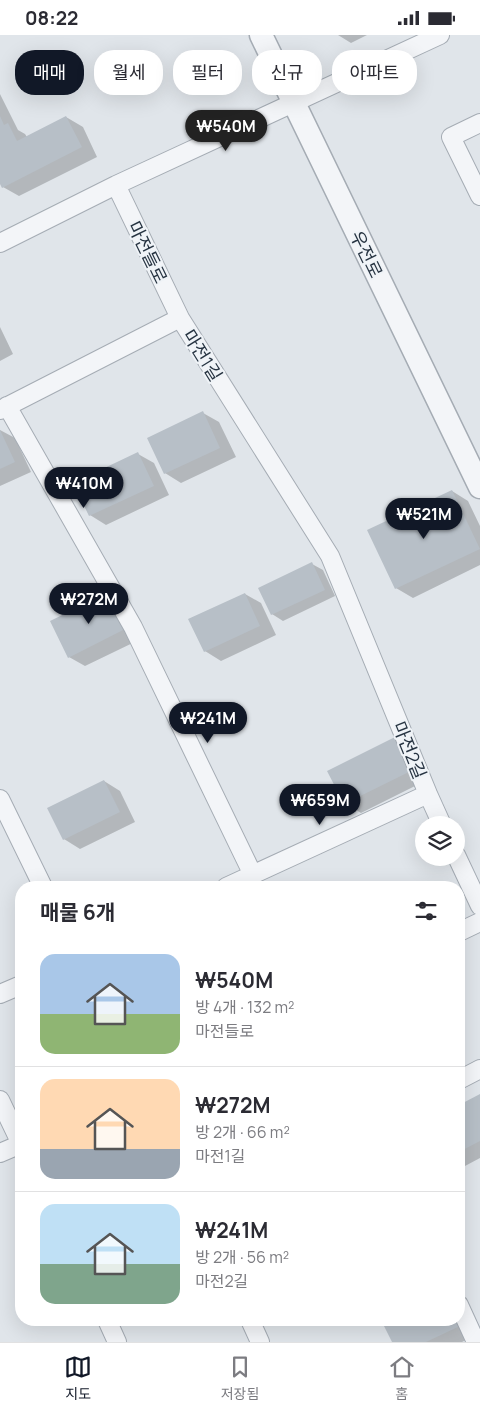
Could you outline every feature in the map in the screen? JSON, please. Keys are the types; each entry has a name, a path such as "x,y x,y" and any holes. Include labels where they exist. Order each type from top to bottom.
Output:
{"street":[{"name":"우전로","path":"261,35 478,477"},
{"path":"0,243 116,185 440,35"},
{"path":"480,123 451,137 480,196"},
{"name":"마전들로","path":"116,185 180,318"},
{"name":"마전1길","path":"254,875 133,627 4,408 180,318 330,556"},
{"name":"마전2길","path":"240,881 428,794 330,556"},
{"path":"428,794 438,816"},
{"path":"0,799 40,881"},
{"path":"461,866 480,906"},
{"path":"465,929 480,922"},
{"path":"0,995 15,988"},
{"path":"465,1076 480,1069"},
{"path":"0,1100 15,1131"},
{"path":"0,1153 15,1147"},
{"path":"465,1318 476,1342"},
{"path":"110,1326 117,1342"},
{"path":"253,1326 260,1342"}],"building":[{"path":"0,116 4,125 8,123 17,141 66,116 82,147 2,188 0,184"},
{"path":"203,411 220,448 164,474 147,438"},
{"path":"0,430 15,462 0,469"},
{"path":"138,452 154,486 89,516 73,483"},
{"path":"452,490 480,549 395,589 367,530"},
{"path":"312,562 325,590 271,615 258,588"},
{"path":"110,592 127,628 68,658 50,621"},
{"path":"245,593 260,626 204,652 188,619"},
{"path":"399,735 415,769 344,804 327,771"},
{"path":"104,780 120,812 63,840 47,808"},
{"path":"480,1094 480,1141 465,1149 465,1102"},
{"path":"384,1326 460,1326 426,1342 392,1342"}]}
